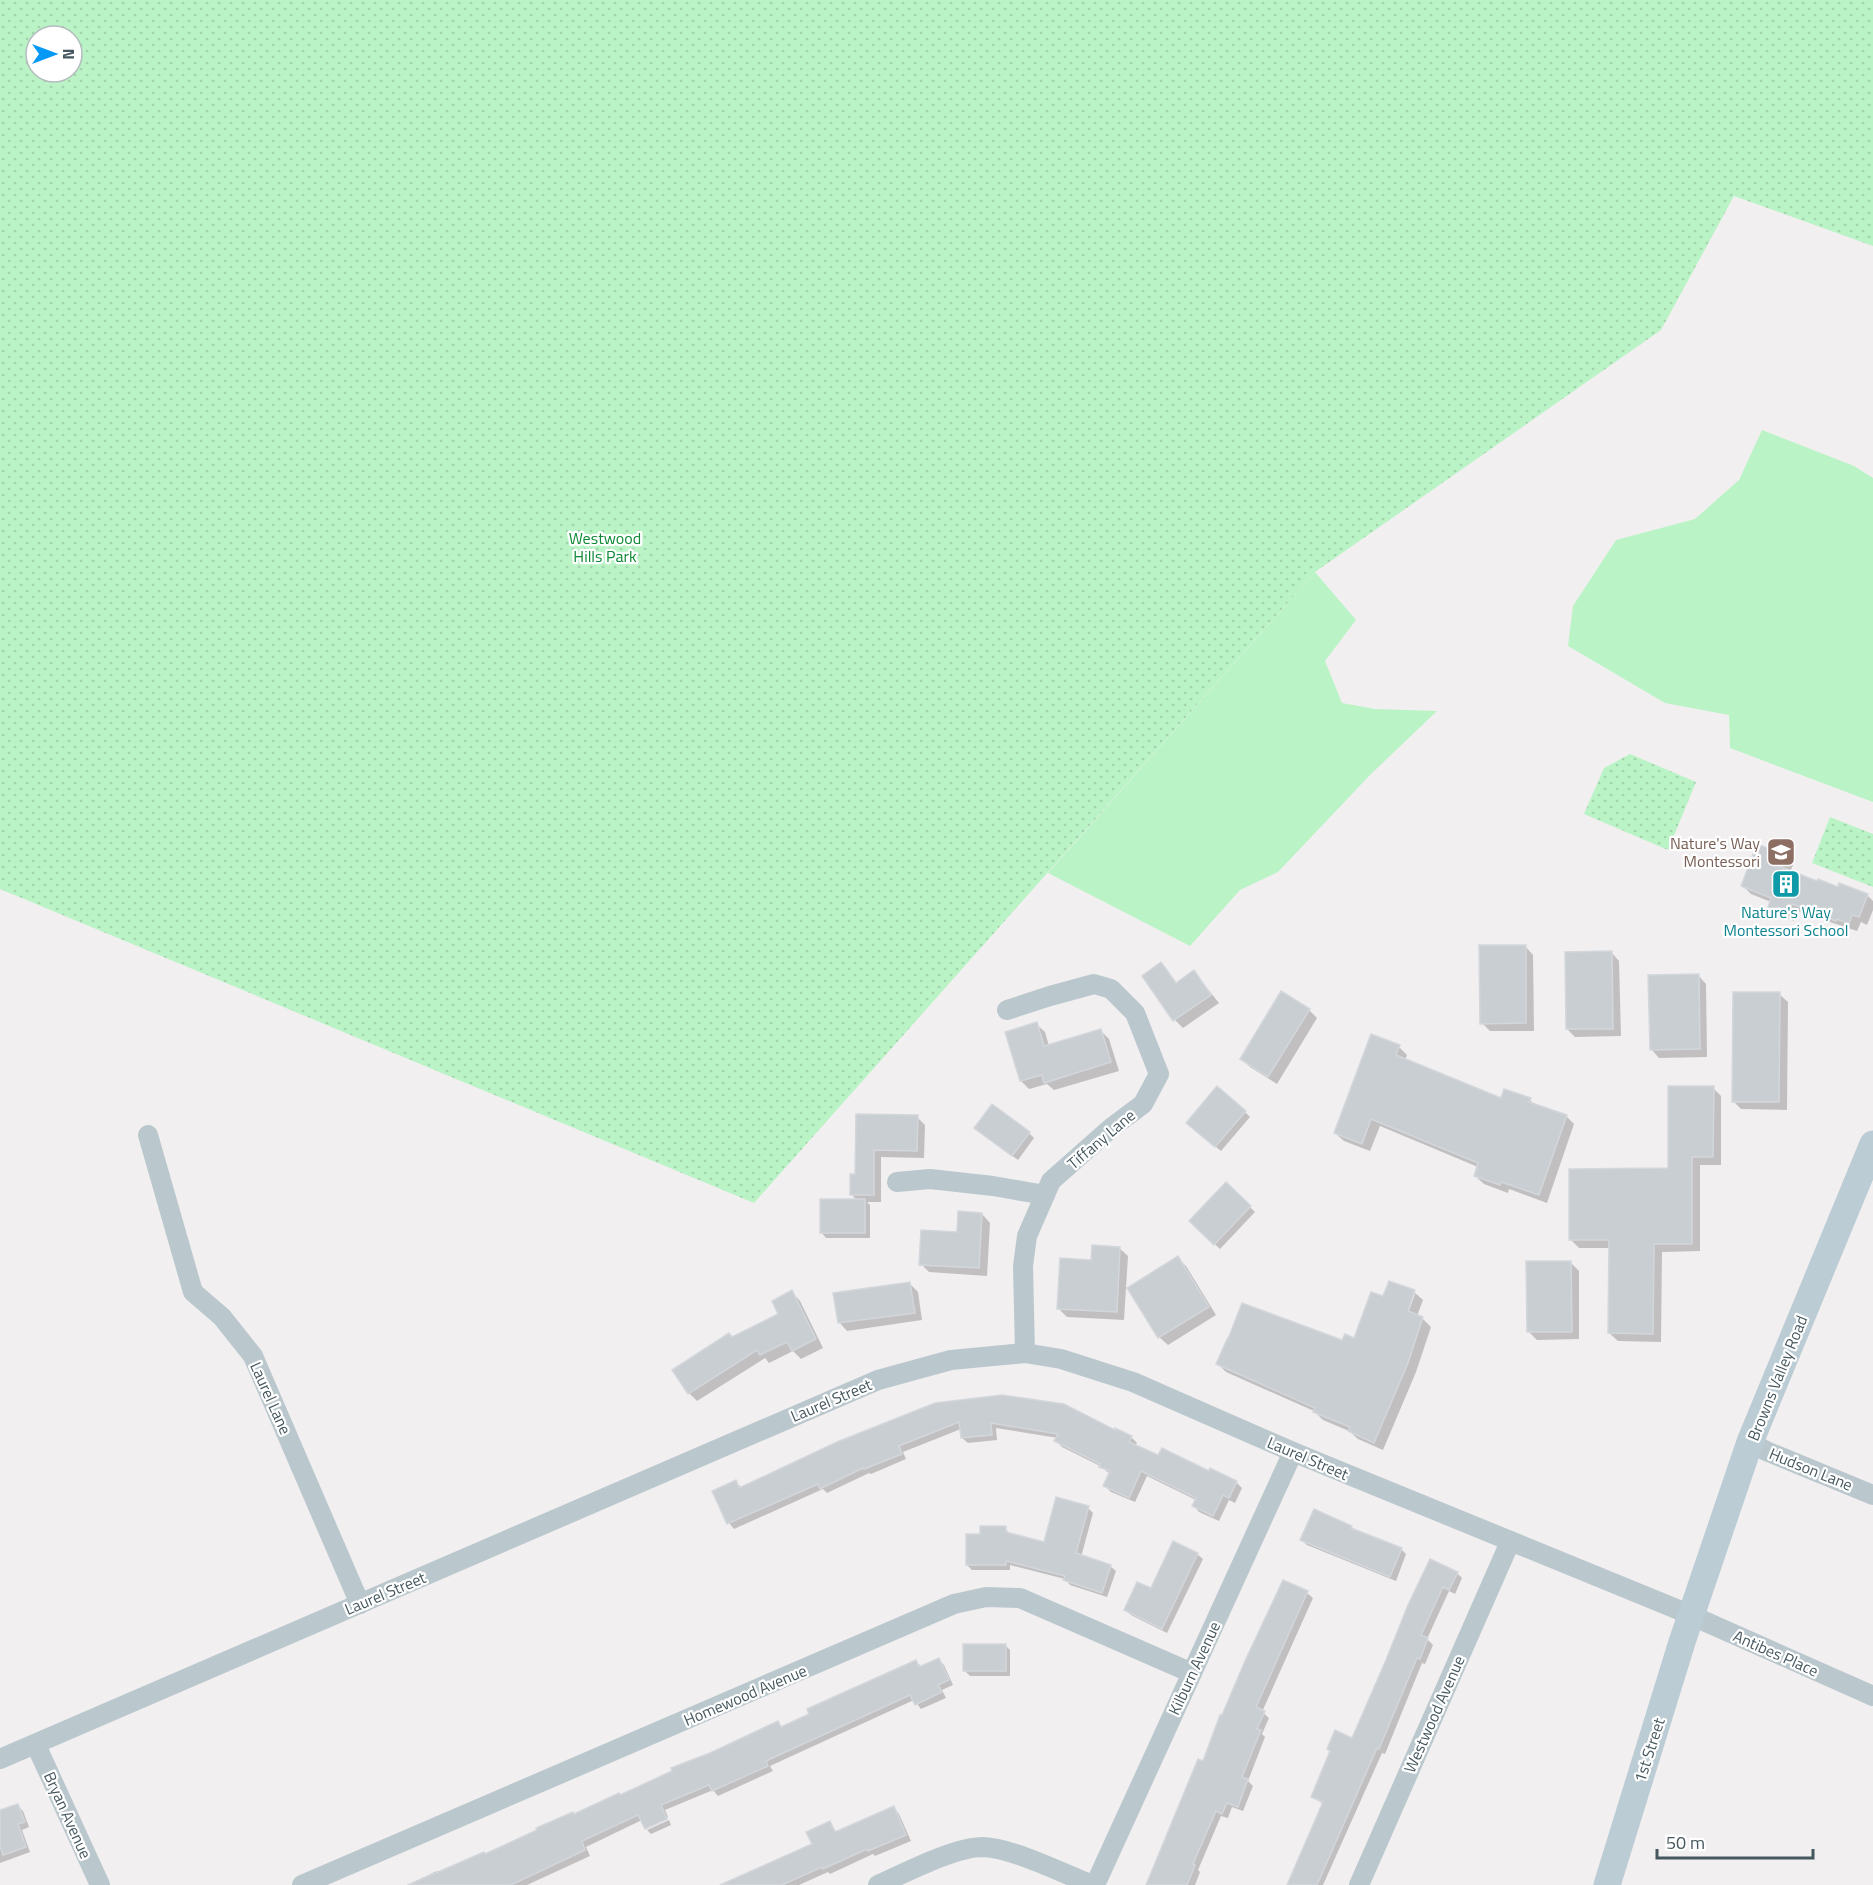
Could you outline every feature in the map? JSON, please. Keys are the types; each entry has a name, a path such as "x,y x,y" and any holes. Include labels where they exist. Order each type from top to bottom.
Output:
{"main road":[{"name":"Browns Valley Road","path":"1685,1612 1750,1442 1873,1144"},
{"name":"1st Street","path":"1607,1885 1685,1612"}],"street":[{"name":"Tiffany Lane","path":"1007,1010 1094,984 1111,989 1135,1012 1158,1074 1143,1104 1051,1181 1027,1236 1024,1256 1025,1353"},
{"name":"Laurel Lane","path":"148,1136 193,1292 222,1317 254,1356 360,1604"},
{"path":"897,1182 930,1179 1045,1195"},
{"name":"Laurel Street","path":"0,1760 878,1380 951,1360 1025,1353 1061,1359 1133,1382 1293,1452 1685,1612"},
{"name":"Hudson Lane","path":"1750,1442 1766,1451 1873,1495"},
{"name":"Kilburn Avenue","path":"1093,1885 1293,1452"},
{"name":"Westwood Avenue","path":"1359,1885 1510,1542"},
{"name":"Homewood Avenue","path":"302,1885 954,1604 986,1597 1020,1598 1192,1673"},
{"name":"Antibes Place","path":"1685,1612 1873,1696"},
{"name":"Bryan Avenue","path":"36,1745 100,1885"},
{"path":"878,1885 945,1856 980,1847 1002,1849 1093,1885"}],"green space":[{"name":"Westwood Hills Park","path":"0,0 1873,0 1873,246 1734,196 1661,330 1315,572 754,1203 0,889"},
{"path":"1762,430 1854,466 1873,478 1873,802 1730,748 1729,715 1665,703 1568,646 1573,606 1616,540 1695,519 1739,480"},
{"path":"1315,572 1356,620 1325,661 1342,703 1375,709 1437,711 1370,775 1278,872 1240,890 1190,946 1048,873"},
{"path":"1630,754 1696,782 1668,850 1584,814 1604,768"},
{"path":"1830,817 1873,834 1873,887 1812,863"}],"building":[{"name":"Nature's Way Montessori School","path":"1757,844 1786,855 1781,867 1817,881 1818,879 1838,887 1839,883 1868,894 1859,917 1852,915 1849,924 1795,905 1789,904 1785,914 1768,907 1771,898 1741,886"},
{"path":"1479,945 1526,945 1526,1023 1480,1024"},
{"path":"1612,951 1613,1029 1566,1029 1565,952"},
{"path":"1161,962 1176,983 1194,970 1211,995 1173,1021 1142,976"},
{"path":"1699,974 1700,1049 1650,1050 1648,975"},
{"path":"1281,991 1310,1009 1268,1077 1240,1059"},
{"path":"1733,992 1780,992 1779,1102 1732,1102"},
{"path":"1037,1022 1044,1046 1101,1029 1111,1062 1044,1083 1042,1075 1020,1081 1005,1032"},
{"path":"1371,1034 1400,1045 1396,1055 1501,1098 1504,1089 1531,1098 1529,1102 1567,1115 1539,1195 1501,1182 1500,1185 1474,1176 1478,1163 1371,1119 1362,1144 1334,1133"},
{"path":"1217,1086 1246,1111 1215,1147 1186,1123"},
{"path":"1668,1086 1714,1086 1713,1157 1692,1157 1692,1244 1654,1244 1653,1334 1608,1333 1609,1240 1569,1240 1569,1169 1668,1168"},
{"path":"992,1104 1030,1132 1012,1156 974,1128"},
{"path":"856,1114 918,1115 917,1151 874,1150 874,1195 850,1195 850,1174 855,1174"},
{"path":"1226,1182 1251,1206 1214,1245 1189,1221"},
{"path":"820,1199 865,1199 865,1233 820,1233"},
{"path":"958,1211 982,1213 979,1268 919,1265 921,1230 957,1232"},
{"path":"1092,1245 1120,1247 1117,1312 1057,1309 1060,1258 1091,1260"},
{"path":"1178,1256 1209,1307 1158,1338 1127,1288"},
{"path":"1526,1261 1571,1261 1572,1332 1527,1332"},
{"path":"1389,1281 1415,1290 1408,1311 1423,1317 1408,1363 1374,1443 1348,1431 1350,1427 1313,1412 1315,1408 1216,1364 1242,1303 1342,1340 1345,1334 1354,1338 1371,1292 1383,1296"},
{"path":"910,1282 915,1313 838,1323 833,1293"},
{"path":"792,1290 816,1339 792,1351 787,1342 760,1355 757,1350 688,1394 672,1370 729,1333 732,1337 778,1314 772,1301"},
{"path":"1002,1395 1064,1404 1115,1430 1115,1428 1132,1436 1129,1442 1158,1455 1162,1448 1209,1471 1210,1468 1237,1481 1229,1498 1223,1495 1213,1516 1192,1506 1196,1498 1141,1471 1129,1498 1103,1486 1110,1471 1054,1441 1058,1434 991,1423 992,1435 961,1438 959,1422 899,1446 902,1454 863,1468 820,1489 818,1484 727,1524 712,1491 736,1480 739,1488 837,1442 935,1403"},
{"path":"1056,1497 1089,1506 1076,1553 1111,1565 1102,1593 1063,1580 1065,1576 1006,1561 1006,1565 966,1565 966,1534 980,1534 980,1526 1006,1526 1006,1532 1044,1542"},
{"path":"1314,1509 1352,1526 1351,1528 1402,1548 1390,1577 1300,1540"},
{"path":"1173,1541 1198,1553 1162,1629 1124,1610 1137,1582 1151,1588"},
{"path":"1430,1559 1458,1572 1449,1590 1443,1587 1421,1635 1428,1638 1420,1659 1417,1658 1379,1749 1377,1748 1317,1885 1287,1885 1323,1802 1311,1797 1330,1751 1327,1749 1335,1730 1352,1738"},
{"path":"1283,1580 1308,1591 1256,1707 1265,1711 1257,1729 1261,1730 1242,1777 1248,1779 1238,1807 1227,1803 1222,1814 1216,1811 1193,1864 1195,1865 1187,1885 1146,1885 1198,1759 1203,1761 1220,1715 1222,1715"},
{"path":"963,1644 1006,1644 1006,1671 963,1671"},
{"path":"939,1658 949,1680 938,1685 942,1692 915,1705 910,1695 766,1761 768,1766 712,1791 709,1785 661,1805 667,1819 645,1829 638,1815 582,1841 585,1850 511,1885 408,1885 484,1852 485,1854 573,1812 574,1814 619,1793 620,1795 672,1771 671,1768 710,1753 778,1721 781,1727 809,1714 807,1709 916,1660 919,1667"},
{"path":"18,1804 25,1822 18,1824 26,1847 3,1855 0,1846 0,1810"},
{"path":"894,1806 906,1835 782,1885 720,1885 812,1844 806,1832 830,1821 835,1832"}],"place":[{"name":"Nature's Way Montessori","path":"1781,852"},
{"name":"Nature's Way Montessori School","path":"1786,884"}]}
